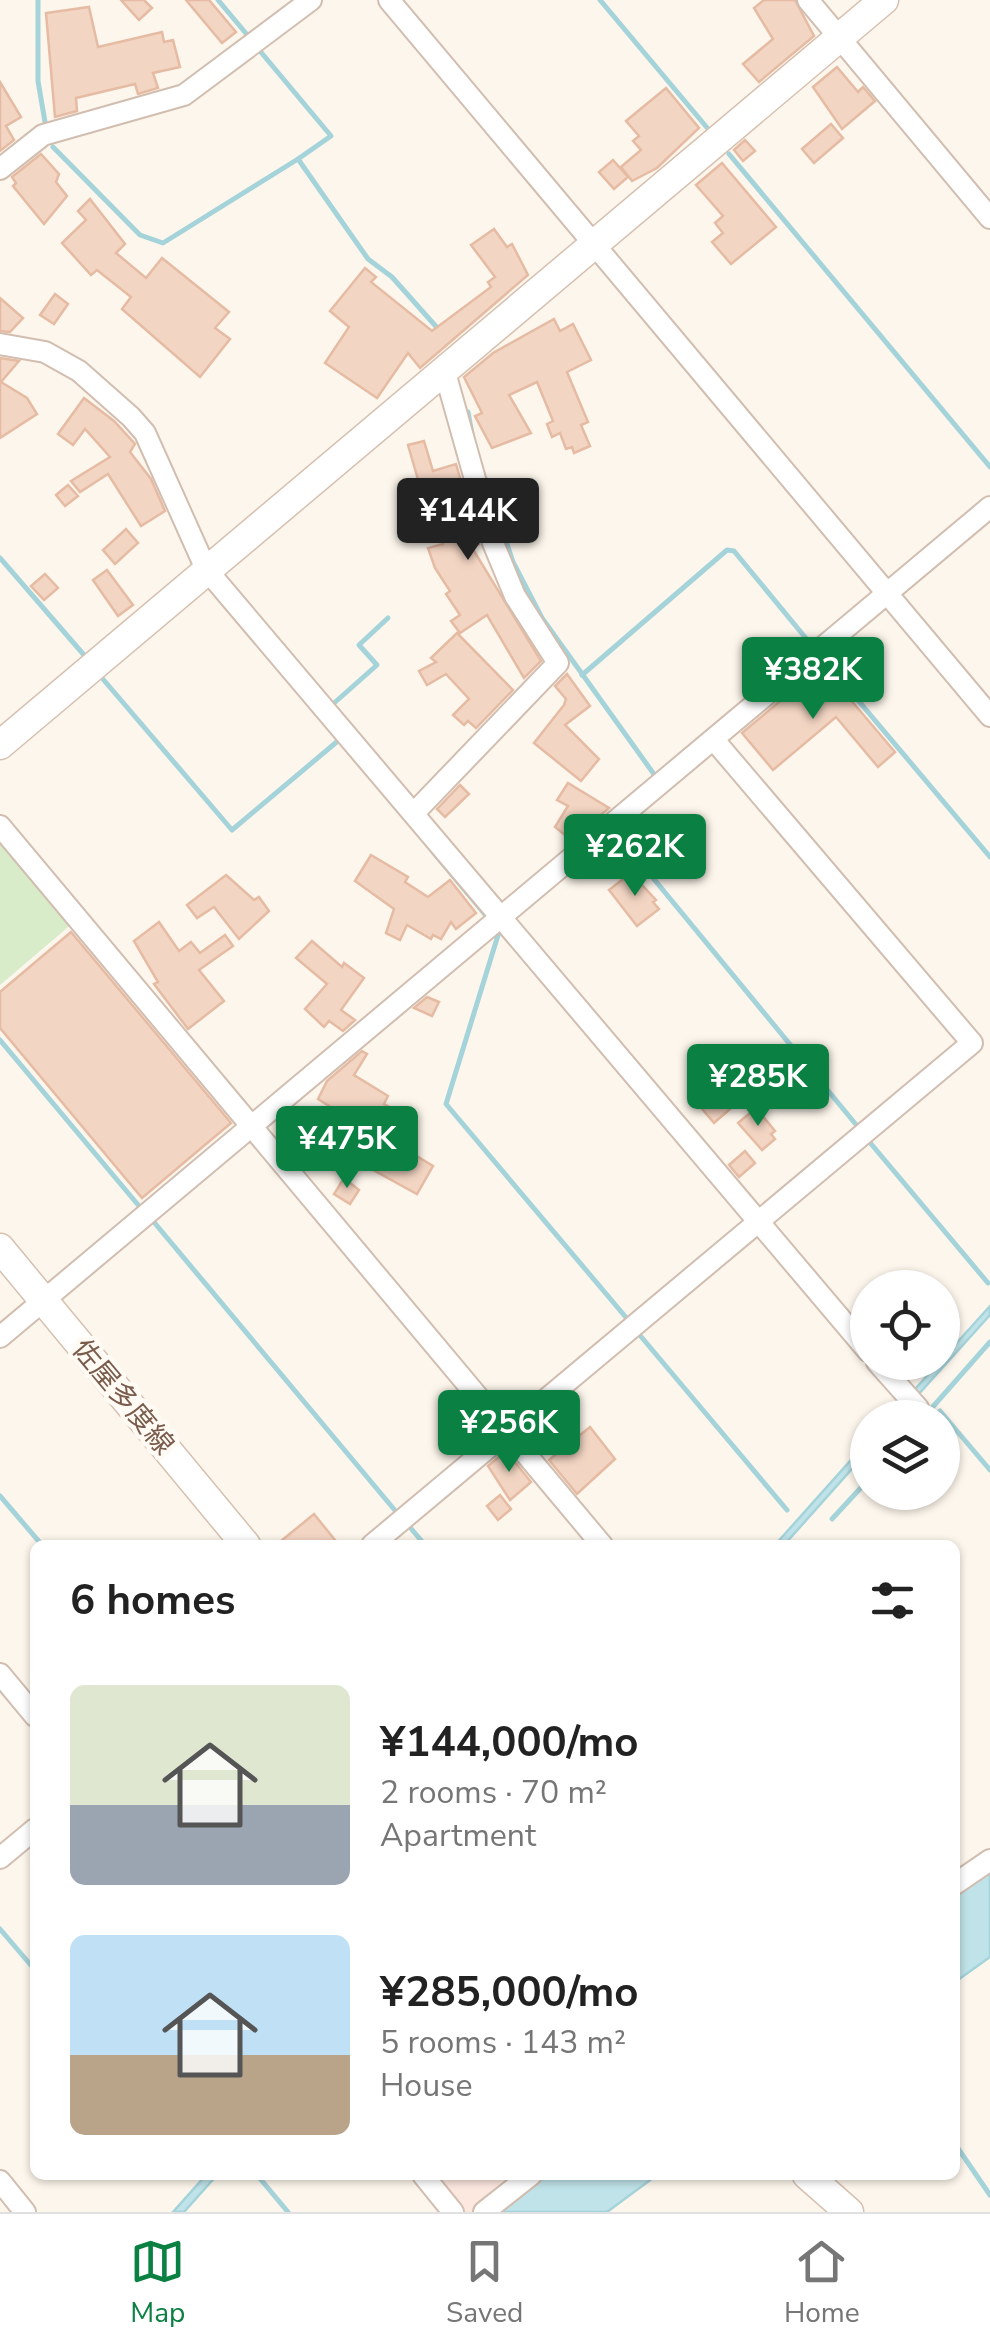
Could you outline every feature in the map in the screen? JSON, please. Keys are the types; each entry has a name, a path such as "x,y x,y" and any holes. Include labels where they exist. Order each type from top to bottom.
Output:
{"street":[{"path":"0,169 44,136 184,95 311,0"},
{"path":"389,0 990,716"},
{"path":"808,0 990,218"},
{"path":"0,745 884,0"},
{"path":"0,344 46,352 79,371 145,433 206,569 850,1330"},
{"path":"414,813 558,663 515,596 493,543 444,369"},
{"path":"0,1337 990,507"},
{"path":"378,1540 972,1043 714,740"},
{"path":"0,826 598,1540"},
{"name":"佐屋多度線","path":"0,1248 242,1540"},
{"path":"892,1380 910,1400"},
{"path":"0,1674 30,1710"},
{"path":"0,1858 30,1832"},
{"path":"960,1881 990,1860"},
{"path":"426,2180 454,2212"},
{"path":"484,2212 525,2180"},
{"path":"812,2180 848,2212"},
{"path":"0,2182 26,2212"}],"shaded area":[{"path":"432,2180 517,2180 478,2212 459,2212"}],"green space":[{"path":"0,834 74,922 0,985"}],"water":[{"path":"990,1306 990,1315 960,1348 960,1339"},
{"path":"923,1380 931,1380 913,1400 905,1400"},
{"path":"850,1461 850,1471 788,1540 779,1540"},
{"path":"990,1869 990,1957 960,1978 960,1889"},
{"path":"202,2180 213,2180 184,2212 173,2212"},
{"path":"537,2180 650,2180 607,2212 497,2212"}],"building":[{"path":"121,0 144,0 152,8 139,20"},
{"path":"186,0 209,0 236,32 222,43"},
{"path":"764,0 795,0 814,36 759,82 743,64 773,39 754,8"},
{"path":"89,7 98,47 162,32 164,42 173,40 180,67 153,73 158,88 138,94 135,84 76,98 77,111 55,117 46,13"},
{"path":"837,67 858,92 863,87 875,101 842,129 813,87"},
{"path":"0,82 21,117 6,126 14,140 0,151"},
{"path":"666,88 699,128 657,168 632,181 621,167 641,150 633,141 639,136 626,121"},
{"path":"831,124 843,138 814,163 802,149"},
{"path":"745,140 755,151 743,161 734,150"},
{"path":"41,154 59,174 56,182 67,196 44,224 13,186 16,183 12,177"},
{"path":"613,160 628,177 614,189 599,172"},
{"path":"722,163 776,227 731,264 712,242 723,233 715,223 723,216 696,185"},
{"path":"90,199 125,244 116,253 146,278 162,258 229,312 215,328 230,339 200,377 122,309 131,297 97,270 91,275 62,243 86,220 78,211"},
{"path":"494,229 507,247 512,244 528,275 420,368 408,353 377,398 325,363 349,327 330,311 365,268 376,277 371,282 432,331 491,287 488,282 495,277 471,245"},
{"path":"55,294 68,304 54,324 40,315"},
{"path":"0,298 23,318 10,332 0,331"},
{"path":"554,319 560,331 573,324 591,360 567,372 588,422 581,425 590,446 574,453 572,447 566,449 560,433 552,437 547,424 553,421 537,382 509,395 531,433 492,448 475,416 482,413 464,377 493,353"},
{"path":"0,358 19,361 1,382 27,398 37,414 0,438"},
{"path":"84,398 114,421 135,444 130,452 151,479 165,511 141,526 108,474 80,492 71,481 110,457 85,429 73,445 58,434"},
{"path":"424,441 433,471 456,464 479,544 471,546 541,661 524,678 487,615 460,633 451,621 460,615 446,594 450,591 428,548 443,544 439,530 445,529 430,480 419,483 408,445"},
{"path":"68,485 78,496 65,506 56,495"},
{"path":"126,529 138,543 115,564 103,550"},
{"path":"107,570 133,605 118,616 93,580"},
{"path":"45,574 58,588 44,600 31,586"},
{"path":"457,633 513,690 476,728 468,721 464,725 453,715 469,699 446,674 427,685 419,671 436,662 431,658"},
{"path":"822,666 895,752 878,767 836,717 773,770 742,733"},
{"path":"567,674 590,706 565,725 599,759 581,781 534,743 564,705 566,699 555,686"},
{"path":"568,783 609,808 594,821 588,817 571,840 555,827 568,806 557,800"},
{"path":"460,785 469,794 445,817 437,809"},
{"path":"371,855 408,877 405,882 428,897 450,880 476,913 456,929 451,922 441,939 433,935 431,939 407,925 400,940 386,933 394,909 355,881"},
{"path":"631,873 656,900 653,902 659,909 637,926 609,890"},
{"path":"226,875 254,900 259,897 269,911 239,939 214,907 197,918 187,905"},
{"path":"159,922 179,951 191,942 200,953 225,935 233,946 199,970 224,1001 188,1029 154,984 158,982 134,941"},
{"path":"71,932 231,1123 142,1198 0,1028 0,992"},
{"path":"312,941 342,967 344,963 364,978 341,1010 355,1020 343,1031 329,1021 324,1027 305,1009 327,984 296,958"},
{"path":"427,997 439,1002 432,1016 414,1008"},
{"path":"362,1051 367,1054 354,1075 388,1096 384,1104 395,1110 380,1134 433,1166 417,1194 355,1160 348,1153 364,1128 318,1099 327,1081"},
{"path":"708,1083 730,1109 714,1123 692,1097"},
{"path":"756,1108 775,1131 771,1134 775,1139 762,1150 738,1123"},
{"path":"745,1151 755,1163 739,1177 729,1165"},
{"path":"344,1178 359,1190 350,1204 334,1194"},
{"path":"590,1427 615,1459 577,1494 549,1460"},
{"path":"506,1451 531,1482 510,1500 488,1466"},
{"path":"500,1495 511,1509 498,1520 487,1506"},
{"path":"314,1514 335,1540 282,1540"}],"waterway":[{"path":"38,0 38,81 45,122"},
{"path":"218,0 249,37"},
{"path":"600,0 709,130"},
{"path":"260,51 331,136 298,159"},
{"path":"53,147 140,235 163,243 298,159 368,259 392,277 440,331"},
{"path":"729,154 990,467"},
{"path":"468,412 472,434"},
{"path":"485,478 513,562 542,618 656,777"},
{"path":"582,675 727,550 734,551 809,642"},
{"path":"0,558 84,655"},
{"path":"333,704 377,665 359,645 388,618"},
{"path":"825,661 990,857"},
{"path":"102,678 232,830 339,740"},
{"path":"616,833 858,1127"},
{"path":"433,852 488,918"},
{"path":"499,932 446,1104 629,1321"},
{"path":"0,1040 139,1206"},
{"path":"867,1139 988,1283"},
{"path":"153,1221 398,1514"},
{"path":"638,1333 787,1510"},
{"path":"939,1400 990,1342"},
{"path":"960,1435 990,1470"},
{"path":"0,1496 38,1540"},
{"path":"832,1519 850,1500"},
{"path":"408,1525 421,1540"},
{"path":"0,1929 30,1964"},
{"path":"960,2151 990,2195"},
{"path":"261,2180 288,2212"}]}
